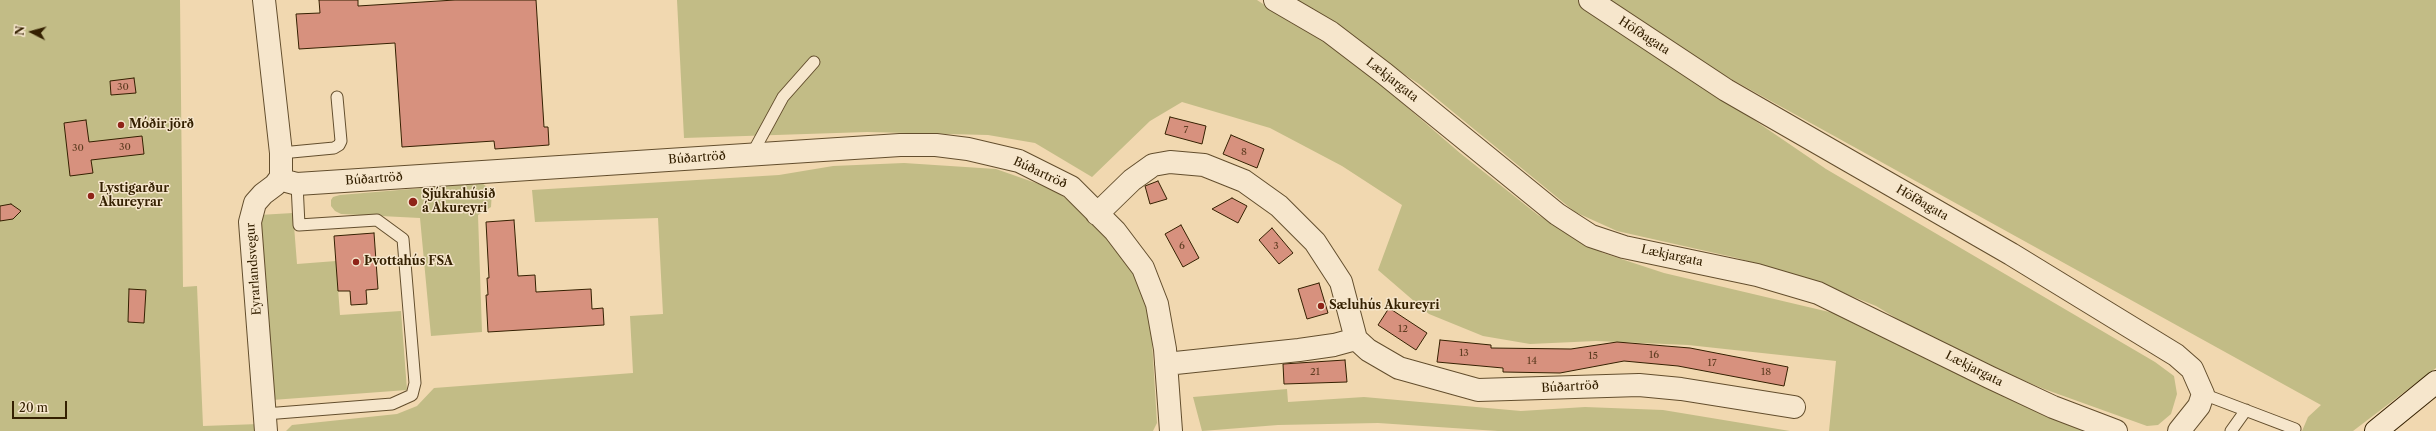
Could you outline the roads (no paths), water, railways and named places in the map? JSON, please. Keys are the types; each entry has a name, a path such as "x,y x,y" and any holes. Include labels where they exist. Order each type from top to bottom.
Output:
{"street":[{"path":"264,0 281,153 289,180"},
{"name":"Lækjargata","path":"1275,0 1330,32 1385,74 1557,214 1591,236 1624,246 1757,275 1818,293 2053,407 2116,431"},
{"name":"Höfðagata","path":"1590,0 1726,90 2011,254 2176,355 2192,369 2202,394"},
{"name":"Búðartröð","path":"289,180 900,145 936,145 968,149 1019,161 1047,173 1071,187 1116,231 1143,268 1157,304 1166,364 1172,431"},
{"path":"1098,214 1132,180 1153,166 1170,162 1204,165 1244,181 1279,206 1315,242 1328,259 1341,282 1356,339 1334,345 1299,350 1166,364"},
{"name":"Eyrarlandsvegur","path":"266,422 250,222 255,203 263,194 275,185 289,180"},
{"name":"Búðartröð","path":"1356,339 1368,350 1399,368 1478,390 1638,385 1681,389 1794,407"},
{"path":"2376,431 2436,382"},
{"path":"2179,431 2199,406 2202,394"}],"lane":[{"path":"752,154 783,97 814,62"},
{"path":"281,153 334,148 339,145 337,96"},
{"path":"266,422 392,404 412,395 415,383 403,239 377,220 299,225 289,180"},
{"path":"2202,394 2295,429"},
{"path":"2231,431 2246,410"}],"place":[{"name":"Móðir jörð","path":"121,125"},
{"name":"Lystigarður Akureyrar","path":"91,196"},
{"name":"Sjúkrahúsið á Akureyri","path":"413,202"},
{"name":"Þvottahús FSA","path":"356,262"},
{"name":"Sæluhús Akureyri","path":"1321,306"}]}
